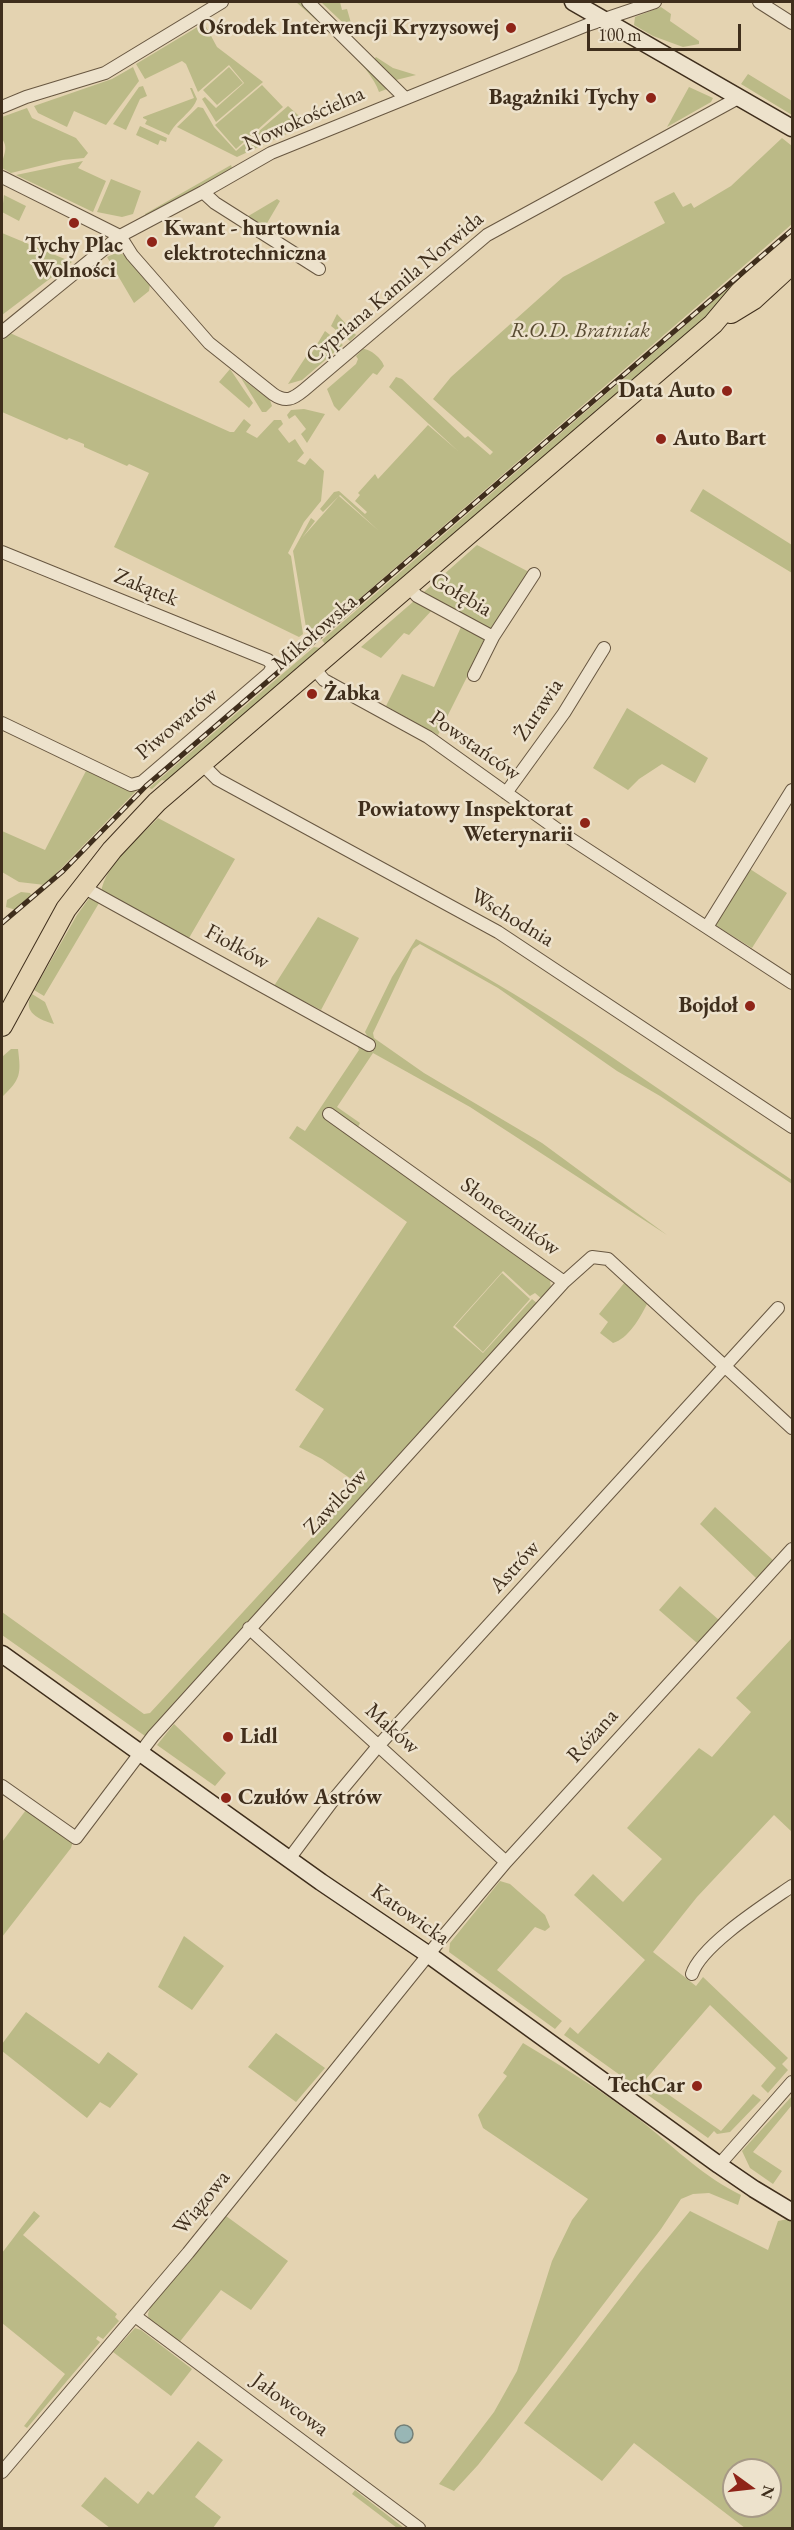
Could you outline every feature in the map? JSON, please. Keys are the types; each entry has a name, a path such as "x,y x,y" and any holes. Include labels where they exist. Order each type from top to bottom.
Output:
{"main road":[{"path":"573,2 792,128"},
{"name":"Mikołowska","path":"713,324 740,292 792,243"},
{"name":"Mikołowska","path":"2,1026 29,972 66,909 111,849 169,791 713,324 754,299 792,264"},
{"name":"Katowicka","path":"2,1654 429,1955 719,2165 792,2212"}],"street":[{"path":"308,2 405,98"},
{"name":"Nowokościelna","path":"2,332 120,236 271,153 603,19 656,2"},
{"path":"759,2 792,24"},
{"path":"2,107 26,96 105,73 214,3"},
{"name":"Cypriana Kamila Norwida","path":"120,236 132,255 209,343 273,394 283,400 288,400 304,390 487,235 740,97"},
{"path":"2,177 120,236"},
{"path":"203,192 215,203 319,269"},
{"name":"Zakątek","path":"2,552 268,660 273,666"},
{"name":"Gołębia","path":"408,585 417,596 493,637 534,574"},
{"path":"474,675 493,637"},
{"name":"Żurawia","path":"506,793 564,713 604,648"},
{"name":"Piwowarów","path":"2,723 131,785 142,782 269,673 273,666"},
{"name":"Powstańców","path":"313,667 324,680 421,733 619,871 792,983"},
{"name":"Wschodnia","path":"201,763 216,779 498,932 604,1000 792,1127"},
{"path":"706,927 792,789"},
{"name":"Fiołków","path":"83,886 369,1045"},
{"name":"Słoneczników","path":"329,1114 564,1282 592,1257 608,1259 792,1428"},
{"name":"Zawilców","path":"2,1786 76,1838 140,1752 249,1628 564,1282"},
{"name":"Astrów","path":"290,1859 334,1799 379,1746 778,1308"},
{"name":"Różana","path":"429,1955 506,1862 792,1549"},
{"name":"Maków","path":"249,1628 506,1862"},
{"path":"692,1974 696,1966 720,1939 755,1911 792,1886"},
{"name":"Wiązowa","path":"2,2472 135,2316 429,1955"},
{"path":"719,2165 792,2082"},
{"name":"Jałowcowa","path":"135,2316 419,2529"}],"green space":[{"path":"296,2 301,2 386,84 387,89 379,92 366,69 355,57"},
{"path":"321,2 340,2 342,10 347,9 353,30 378,24 357,36"},
{"path":"661,7 671,14 670,21 699,41 699,44 683,47 653,36 634,25 635,17"},
{"path":"204,23 217,47 263,82 216,122 202,99 205,97 216,108 244,83 229,65 198,92 186,64 182,61 145,79 136,64"},
{"path":"376,57 393,68 416,75 396,80 373,60"},
{"path":"133,67 139,81 106,125 74,111 67,127 38,113 34,106 112,79"},
{"path":"229,67 243,83 217,105 203,90"},
{"path":"748,74 792,101 792,115 741,84"},
{"path":"262,85 283,107 236,149 215,125"},
{"path":"143,86 147,96 140,99 126,130 113,124 139,87"},
{"path":"689,87 713,98 711,102 667,127"},
{"path":"190,88 197,99 195,104 169,135 145,124 147,120 143,117 194,98"},
{"path":"288,106 308,124 237,157 177,127 198,107 203,108 214,127 236,151"},
{"path":"27,108 32,118 76,138 88,153 84,158 63,160 11,173 2,168 5,146 2,139 2,117"},
{"path":"140,126 167,138 166,142 160,140 158,145 136,135"},
{"name":"R.O.D. Bratniak","path":"782,138 792,146 792,224 314,638 312,636 308,639 293,551 311,518 315,521 302,538 339,496 323,512 320,509 334,492 339,491 365,514 367,512 355,501 360,495 358,493 375,474 378,479 428,425 458,451 389,387 396,377 402,379 465,438 468,436 490,455 493,452 433,399 451,377 563,277 665,223 654,202 674,192 683,207 691,203 694,208 731,186","holes":["340,495 379,531 339,496"]},
{"path":"83,161 78,168 106,181 93,212 16,175"},
{"path":"231,165 232,168 146,217 145,214"},
{"path":"111,179 141,191 133,214 122,217 97,212"},
{"path":"4,195 26,206 19,221 2,212"},
{"path":"277,199 280,201 263,230 245,218"},
{"path":"2,233 72,262 2,315"},
{"path":"792,233 792,237 713,312 325,644 322,640"},
{"path":"118,252 124,255 150,284 149,291 134,303 107,257"},
{"path":"337,314 356,335 350,341 331,326"},
{"path":"325,331 343,345 302,380 288,384 307,355 310,356"},
{"path":"10,333 230,432 234,432 244,419 251,425 246,432 257,438 274,420 281,420 283,424 278,429 289,443 295,439 304,453 297,461 305,465 310,458 324,471 321,501 304,522 288,553 291,556 303,634 299,637 114,547 149,473 129,464 127,466 84,447 84,444 69,438 67,440 2,412 2,341"},
{"path":"363,349 376,355 384,366 377,375 373,373 339,411 334,406 327,389 356,364 358,359 356,356"},
{"path":"230,369 253,403 249,408 219,382"},
{"path":"241,378 270,400 272,406 266,412 262,412"},
{"path":"304,409 325,414 307,443 301,434 306,429 295,415 289,419 287,415 291,410"},
{"path":"703,489 792,545 792,573 690,511"},
{"path":"477,545 531,573 490,632 427,596 424,592"},
{"path":"414,601 433,609 409,635 404,633 381,658 361,647"},
{"path":"461,627 486,639 438,735 386,706 402,674 434,687"},
{"path":"314,647 320,648 166,781 162,780 152,789 149,788"},
{"path":"627,708 708,758 695,783 662,764 639,779 628,790 593,768"},
{"path":"87,769 137,790 45,885 19,882 2,872 2,831 45,850"},
{"path":"158,818 235,859 189,938 101,893 104,882 116,862"},
{"path":"750,869 787,893 752,948 715,925"},
{"path":"21,892 30,893 32,896 16,910 6,907 7,900"},
{"path":"90,897 99,903 44,996 34,990 77,915"},
{"path":"318,917 359,938 321,1010 274,986"},
{"path":"416,939 514,994 608,1054 792,1180 792,1184 660,1096 617,1071 498,988 420,944 413,949 373,1033 374,1038 424,1073 542,1143 667,1235 470,1107 373,1053 337,1107 360,1123 357,1129 326,1111 323,1116 550,1278 551,1291 542,1299 535,1293 530,1296 503,1271 453,1327 483,1353 532,1299 538,1304 145,1736 2,1635 2,1612 144,1714 150,1713 360,1485 322,1459 299,1447 324,1409 295,1390 407,1222 289,1138 297,1126 305,1131 359,1050 356,1043 373,1052 373,1046 365,1032 392,977"},
{"path":"32,994 45,1002 54,1024 43,1020 30,1010 29,1000"},
{"path":"11,1049 18,1049 18,1076 2,1097 2,1057"},
{"path":"502,1273 530,1299 483,1352 455,1326"},
{"path":"625,1282 647,1304 629,1333 613,1343 600,1333 608,1322 599,1314"},
{"path":"715,1507 775,1562 756,1578 700,1524"},
{"path":"680,1586 719,1620 697,1643 659,1610"},
{"path":"792,1638 792,1832 774,1815 697,1897 653,1952 696,1986 703,1977 788,2058 782,2064 788,2070 768,2093 761,2086 776,2068 710,2005 646,2079 721,2131 753,2094 761,2100 730,2132 717,2134 714,2131 708,2138 564,2035 570,2027 578,2034 645,1960 574,1895 593,1874 623,1902 662,1859 627,1828 699,1748 712,1757 751,1712 736,1698"},
{"path":"174,1724 226,1773 215,1786 157,1745"},
{"path":"26,1810 73,1841 71,1848 2,1937 2,1842"},
{"path":"500,1881 510,1884 545,1915 550,1927 545,1931 535,1927 497,1970 562,2021 555,2029 449,1952 450,1943"},
{"path":"184,1936 224,1966 192,2010 158,1987"},
{"path":"26,2012 99,2064 108,2052 138,2074 110,2108 100,2102 87,2118 2,2051 2,2044"},
{"path":"276,2033 325,2068 296,2102 248,2067"},
{"path":"523,2043 616,2102 703,2171 741,2195 738,2205 709,2193 693,2194 681,2199 661,2229 563,2357 478,2465 454,2491 439,2484 494,2412 517,2371 552,2261 572,2220 588,2199 483,2128 478,2115 507,2076 503,2073"},
{"path":"792,2096 792,2105 753,2152 782,2171 773,2184 750,2168 742,2151"},
{"path":"34,2211 40,2216 23,2235 117,2314 115,2317 119,2321 103,2339 98,2336 96,2339 100,2342 27,2428 24,2426 65,2374 2,2323 2,2253"},
{"path":"690,2211 768,2250 778,2221 788,2219 792,2221 792,2528 745,2528 732,2518 782,2518 782,2458 722,2458 722,2510 634,2443 602,2481 524,2423"},
{"path":"226,2216 288,2261 251,2310 221,2290 178,2344 149,2322 148,2314 151,2305"},
{"path":"135,2328 141,2330 192,2369 171,2396 113,2352"},
{"path":"198,2441 223,2460 195,2497 221,2517 213,2528 110,2528 81,2506 105,2477 138,2504 148,2491 153,2495"},
{"path":"355,2490 404,2528 397,2528 352,2494"}],"water":[{"path":"400,2425 408,2425 413,2430 411,2441 400,2443 395,2438 395,2430"}],"railway":[{"path":"2,923 63,871 146,786 792,230"}],"place":[{"name":"Ośrodek Interwencji Kryzysowej","path":"511,28"},
{"name":"Bagażniki Tychy","path":"651,98"},
{"name":"Tychy Plac Wolności","path":"74,223"},
{"name":"Kwant - hurtownia elektrotechniczna","path":"152,242"},
{"name":"Data Auto","path":"727,391"},
{"name":"Auto Bart","path":"661,439"},
{"name":"Żabka","path":"312,694"},
{"name":"Powiatowy Inspektorat Weterynarii","path":"585,823"},
{"name":"Bojdoł","path":"750,1006"},
{"name":"Lidl","path":"228,1737"},
{"name":"Czułów Astrów","path":"226,1798"},
{"name":"TechCar","path":"697,2086"}]}
